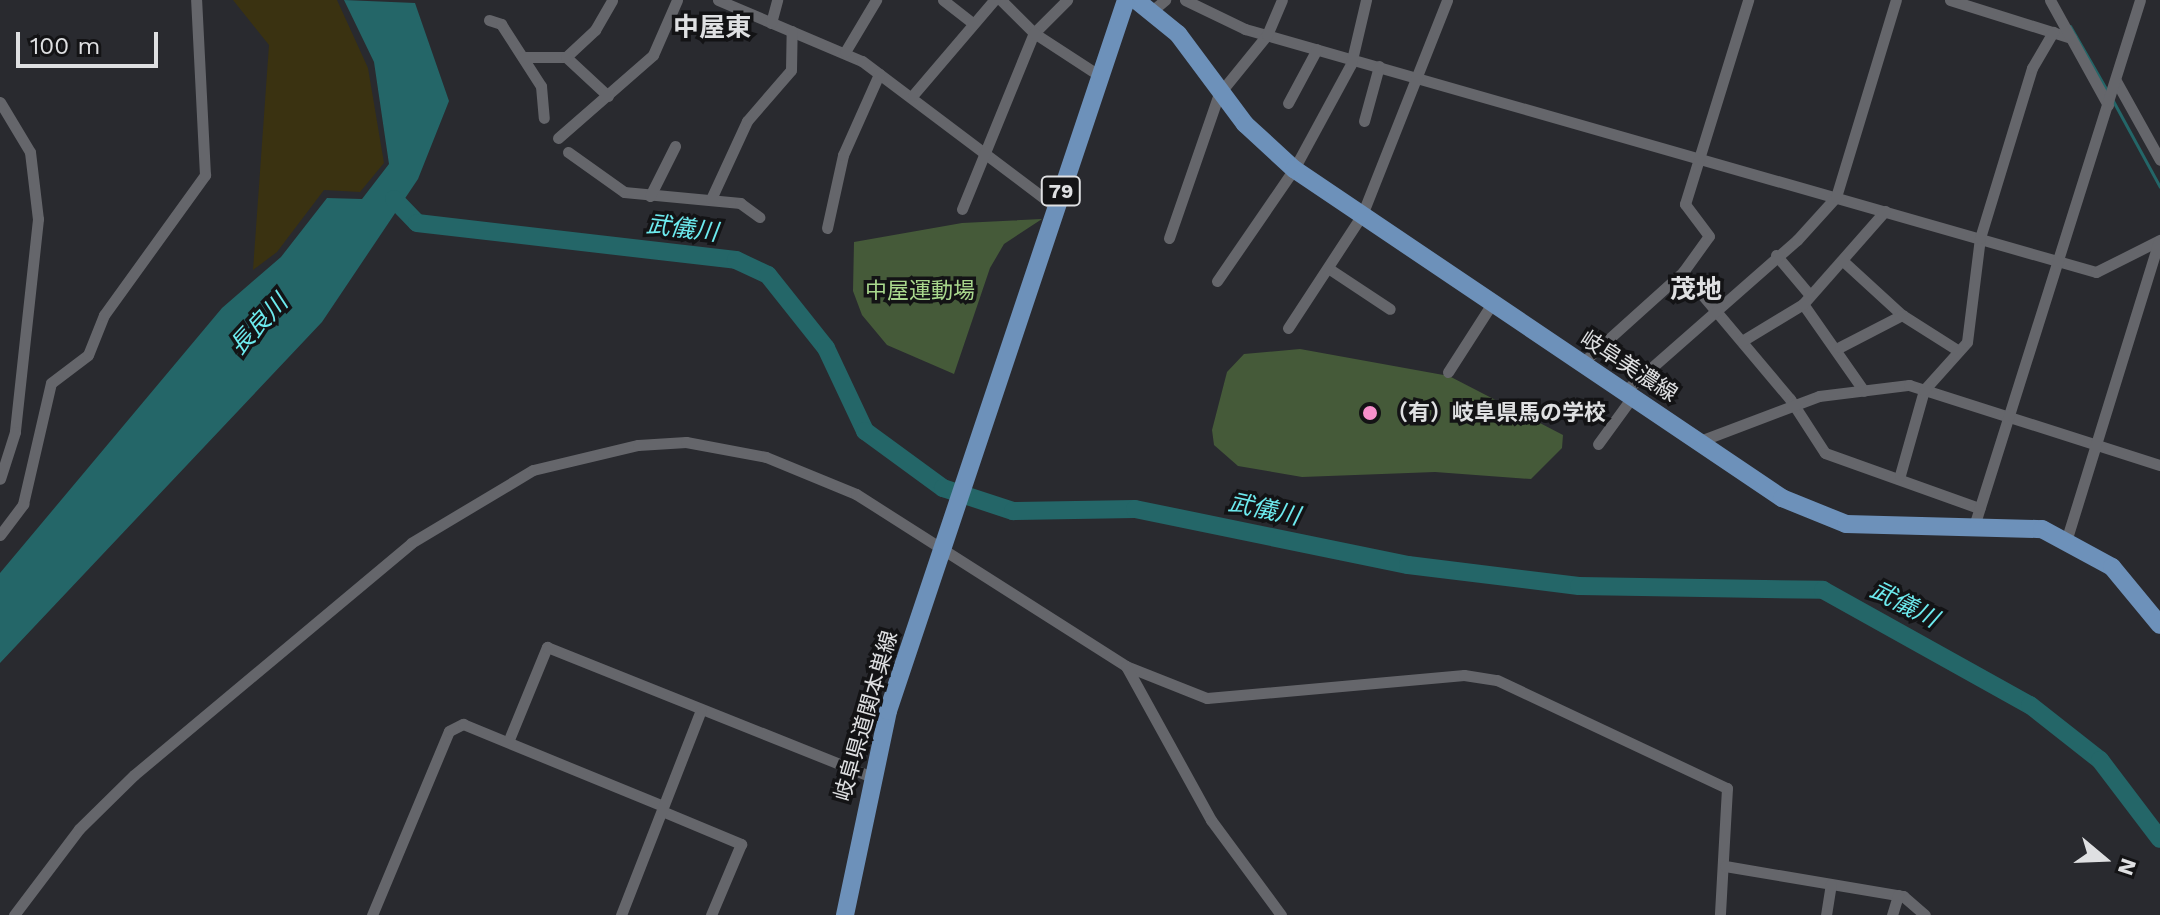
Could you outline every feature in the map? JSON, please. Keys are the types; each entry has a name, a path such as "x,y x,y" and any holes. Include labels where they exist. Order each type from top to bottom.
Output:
{"main road":[{"name":"79","path":"945,538 1126,0"},
{"name":"岐阜美濃線","path":"1136,0 1159,5 1219,94 1294,169 1491,305 1820,517 1875,527 1977,515 2067,538 2112,567 2160,625"},
{"name":"岐阜県道関本巣線","path":"845,915 869,776 945,538"}],"street":[{"path":"0,535 23,504 51,383 88,355 104,315 205,175 196,0"},
{"path":"566,57 595,30 612,0"},
{"path":"558,138 653,55 677,0"},
{"path":"718,0 845,52 913,95 981,153 1056,207"},
{"path":"771,23 777,0"},
{"path":"845,52 876,0"},
{"path":"943,0 972,23"},
{"path":"913,95 994,0"},
{"path":"1001,0 1034,33 1100,76"},
{"path":"962,209 981,153 1034,33 1067,0"},
{"path":"1185,0 1267,35 2096,272 2160,241"},
{"path":"1169,238 1219,94 1267,35 1282,0"},
{"path":"1217,281 1294,169 1352,59 1366,0"},
{"path":"1288,328 1362,215 1447,0"},
{"path":"1582,363 1683,272 1709,236 1685,204 1748,0"},
{"path":"1598,444 1629,394 1836,197 1896,0"},
{"path":"1950,0 2071,38"},
{"path":"1683,272 1742,341 1825,453 1900,475 1977,515 2140,0"},
{"path":"2052,1 2071,38 2160,160"},
{"path":"489,20 501,24 541,86 544,118"},
{"path":"711,199 747,121 791,70 792,31"},
{"path":"1900,475 1924,390 1967,342 1980,238 2032,68 2053,32"},
{"path":"1288,103 1317,49"},
{"path":"523,57 566,57 608,96"},
{"path":"1364,121 1379,66"},
{"path":"827,228 843,155 879,74"},
{"path":"0,102 30,152 38,219 15,432 0,479"},
{"path":"650,196 675,146"},
{"path":"568,152 615,187 650,196 740,203 759,217"},
{"path":"1742,341 1806,299 1885,211"},
{"path":"2067,538 2160,241"},
{"path":"1776,255 1840,347 1864,391"},
{"path":"1843,261 1902,315 1959,351"},
{"path":"1328,268 1390,309"},
{"path":"1448,372 1491,305"},
{"path":"1840,347 1902,315"},
{"path":"1700,441 1792,405 1864,391 1924,390 2160,465"},
{"path":"14,915 79,829 134,775 411,543 533,470 638,445 726,446 856,494 945,538 1010,597 1126,666 1207,698 1464,675 1497,680 1727,788 1720,915"},
{"path":"508,742 547,647 869,776"},
{"path":"1126,666 1211,820 1281,915"},
{"path":"621,915 701,710"},
{"path":"372,915 449,731 463,724 741,844 711,915"},
{"path":"1725,866 1898,895 1925,915"},
{"path":"1826,915 1831,884"},
{"path":"1892,915 1898,895"}],"green space":[{"name":"中屋運動場","path":"1042,219 1004,244 990,268 954,374 887,345 862,315 853,291 854,242 962,223"},
{"name":"（有）岐阜県馬の学校","path":"1300,349 1449,376 1563,435 1562,448 1531,479 1435,472 1302,477 1238,466 1214,445 1212,430 1227,372 1244,354"}],"sand":[{"path":"233,0 337,0 368,68 384,163 360,192 324,190 277,252 253,270 269,45"}],"water":[{"name":"長良川","path":"344,0 415,3 449,101 418,179 322,322 0,663 0,573 222,308 281,257 327,198 362,199 389,164 374,62"}],"waterway":[{"path":"2070,26 2108,92"},
{"path":"2112,99 2160,187"},
{"name":"武儀川","path":"394,199 417,223 736,260 768,275 826,348 865,431 943,488 1013,511 1135,509 1408,565 1579,586 1823,590 2030,705 2100,760 2160,839"}],"place":[{"name":"（有）岐阜県馬の学校","path":"1370,413"}],"district":[{"name":"中屋東","path":"712,28"},
{"name":"茂地","path":"1696,290"}]}
